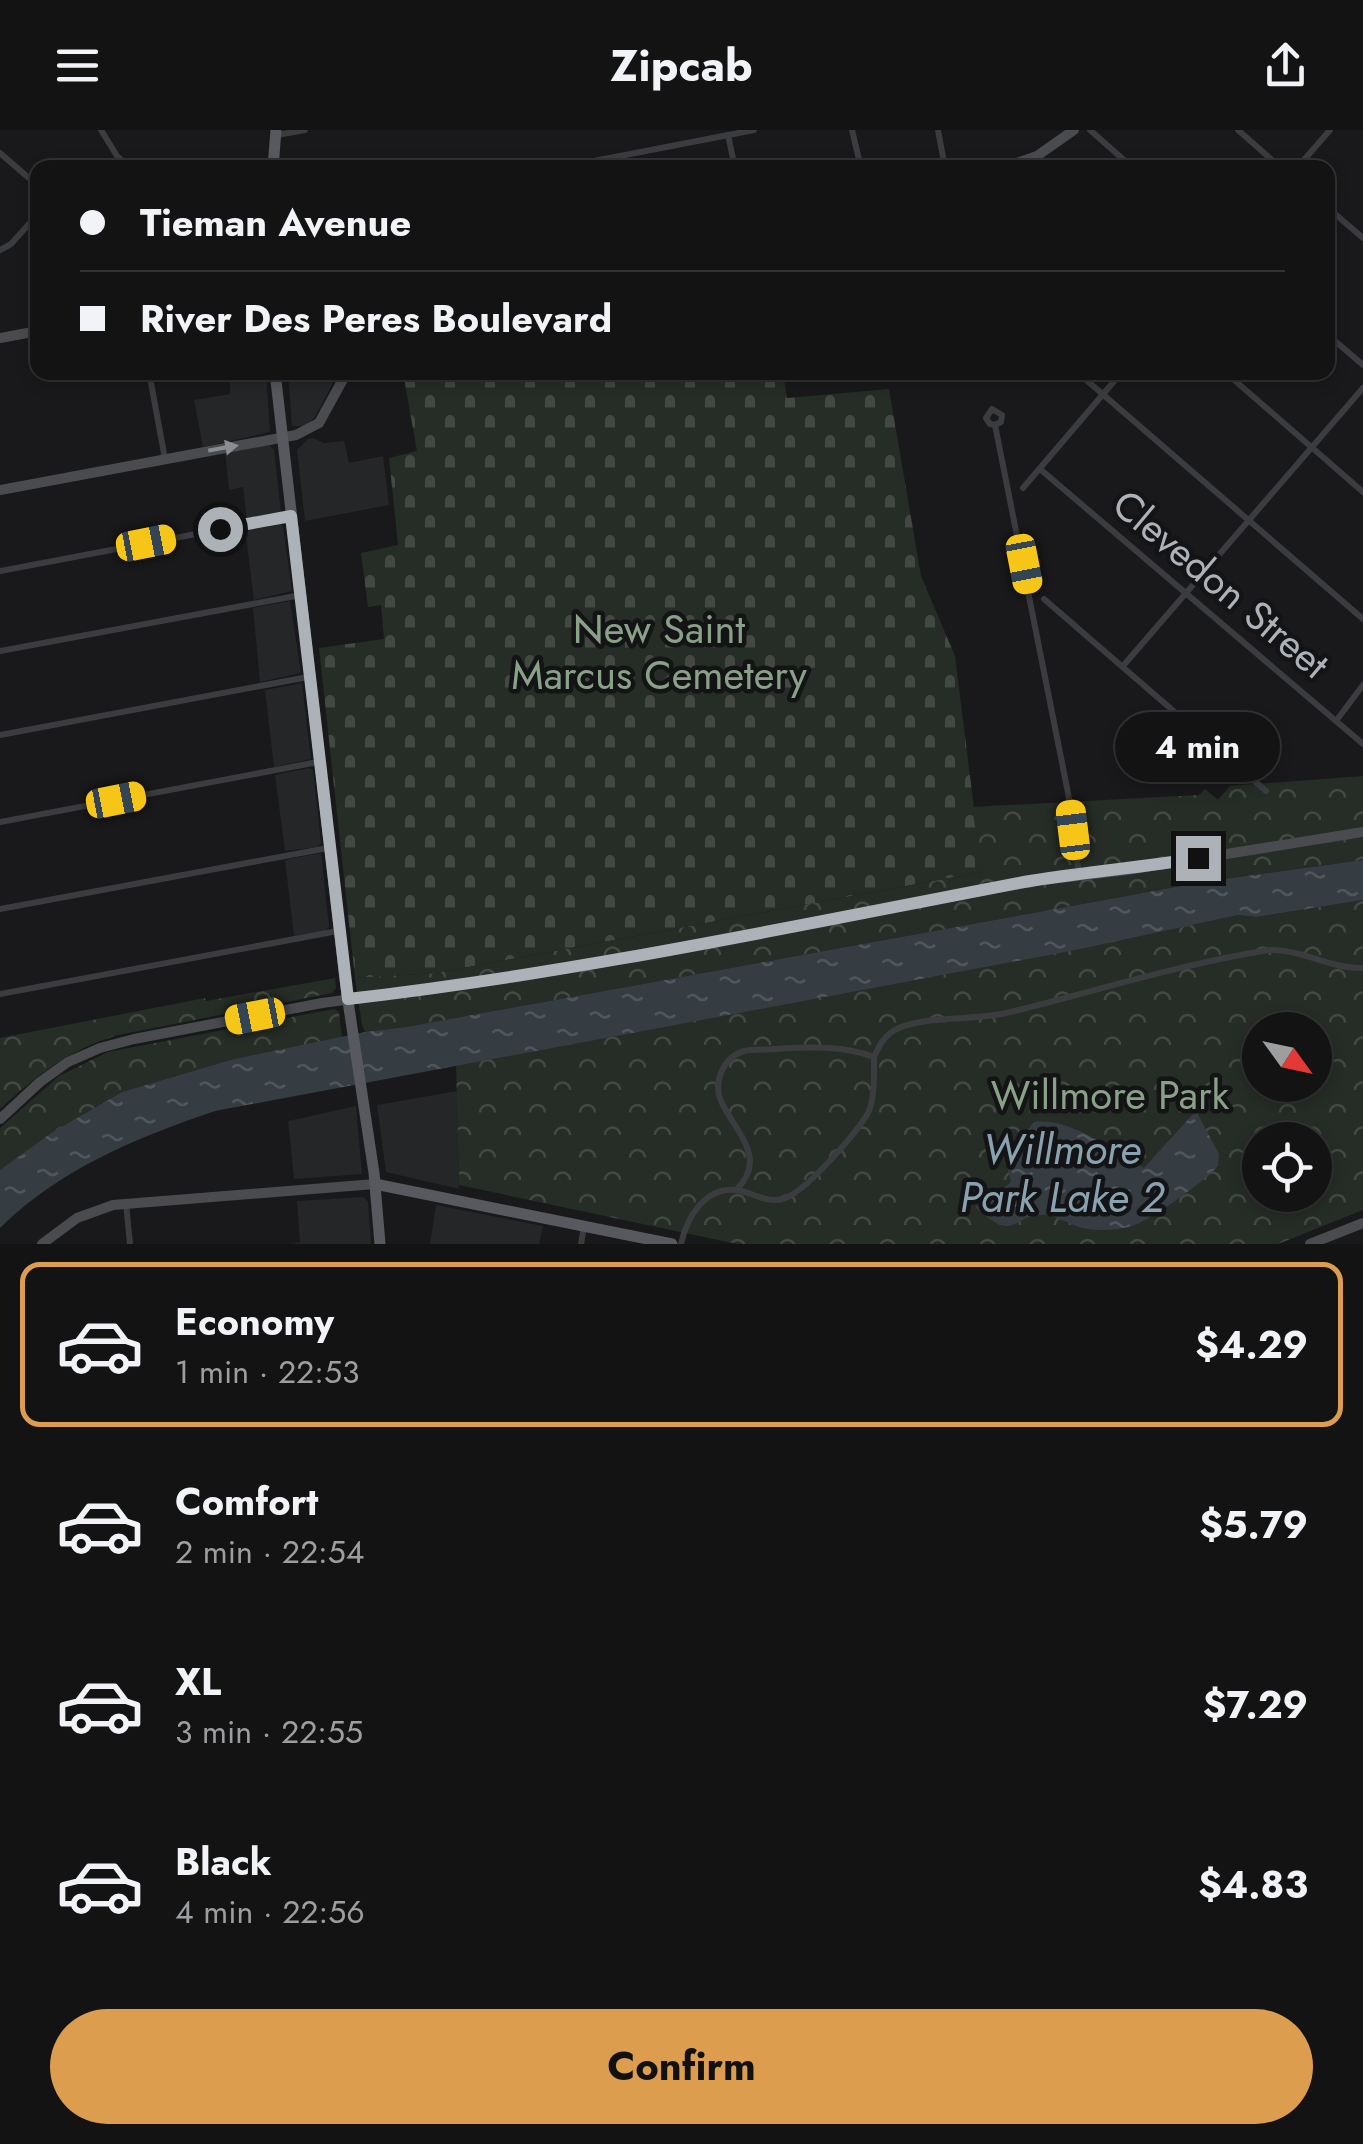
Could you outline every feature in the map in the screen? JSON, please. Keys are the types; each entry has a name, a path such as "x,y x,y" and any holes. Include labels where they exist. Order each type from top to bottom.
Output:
{"main road":[{"path":"1026,160 1074,130"},
{"path":"273,160 274,132"},
{"path":"0,338 30,332"},
{"path":"276,380 380,1244"},
{"path":"0,490 296,436 315,427 342,380"},
{"path":"0,1119 49,1075 100,1048 348,999 492,982 1078,874 1127,870 1363,832"},
{"path":"42,1244 88,1212 126,1203 375,1184 666,1243"},
{"path":"1310,1244 1363,1223"}],"street":[{"path":"101,130 122,160"},
{"path":"274,132 304,130"},
{"path":"599,160 754,130"},
{"path":"852,130 858,160"},
{"path":"938,130 944,160"},
{"path":"1090,130 1124,160"},
{"path":"1238,130 1272,160"},
{"path":"1304,160 1330,130"},
{"path":"728,135 733,160"},
{"path":"0,153 30,179"},
{"path":"1335,214 1363,238"},
{"path":"0,250 30,223"},
{"path":"1335,341 1363,365"},
{"path":"150,380 165,459"},
{"path":"1085,380 1363,619"},
{"path":"1023,488 1116,380"},
{"path":"1234,380 1363,492"},
{"path":"1124,666 1363,388"},
{"path":"996,425 1068,794 1078,874"},
{"name":"Clevedon Street","path":"1040,469 1363,744"},
{"path":"0,571 291,516"},
{"path":"0,651 301,595"},
{"path":"1044,599 1266,790"},
{"path":"0,735 310,677"},
{"path":"1336,721 1363,685"},
{"path":"0,822 320,762"},
{"path":"0,909 331,847"},
{"path":"0,994 340,931"},
{"path":"681,1244 693,1213 715,1192 736,1190 767,1200 797,1194 869,1110 874,1056 894,1030 1000,1015 1127,980 1256,952 1291,950 1335,965 1363,968"},
{"path":"736,1190 746,1180 750,1164 746,1144 718,1092 718,1081 730,1059 744,1052 822,1046 874,1056"},
{"path":"126,1203 130,1244"},
{"path":"581,1244 584,1226"}],"shaded area":[{"path":"230,380 266,380 270,432 203,447 194,400 230,394"},
{"path":"289,380 334,380 315,417 306,426 292,426"},
{"path":"313,438 324,443 344,441 349,463 383,456 389,505 305,521 297,450"},
{"path":"270,445 274,450 281,512 247,521 243,487 229,490 225,451"},
{"path":"279,522 283,526 292,591 254,600 245,528"},
{"path":"290,601 301,673 260,682 253,608"},
{"path":"302,683 311,759 274,767 265,690"},
{"path":"313,770 321,843 317,847 285,851 275,775"},
{"path":"321,853 329,927 294,936 285,860"},
{"path":"457,1091 459,1189 386,1172 377,1105"},
{"path":"356,1106 362,1174 294,1179 288,1121"},
{"path":"363,1197 368,1202 371,1244 291,1244 300,1242 297,1201"},
{"path":"436,1205 543,1226 539,1244 430,1244"}],"green space":[{"name":"New Saint Marcus Cemetery","path":"404,380 784,380 787,398 889,389 921,576 955,656 982,872 436,973 355,978 319,648 384,639 381,605 368,607 361,553 398,545 389,458 417,451"},
{"path":"1363,776 1363,860 1209,881 406,1027 365,1032 362,1025 355,978 436,973 982,872 972,807 1199,795 1205,789 1218,800 1230,786"},
{"name":"Willmore Park","path":"1363,900 1363,1210 1278,1244 737,1244 459,1185 456,1063 1081,949 1238,915 1256,917"},
{"path":"335,978 332,993 101,1041 54,1065 0,1109 0,1038 205,998 206,1001"},
{"path":"334,1009 339,1012 342,1038 230,1060 122,1092 51,1133 0,1170 0,1128 59,1076 108,1052"}],"water":[{"path":"1363,860 1363,900 1256,917 1238,915 1081,949 215,1111 101,1157 48,1188 0,1228 0,1170 4,1167 51,1133 122,1092 230,1060 365,1032 1209,881"},
{"name":"Willmore Park Lake 2","path":"1197,1113 1219,1154 1218,1166 1178,1199 1135,1225 1093,1230 1043,1215 1007,1226 976,1208 1011,1182 1005,1157 1034,1122 1078,1130 1144,1168"}],"route":[{"path":"220,529 291,516 348,999 492,982 1035,880 1198,858"}]}
